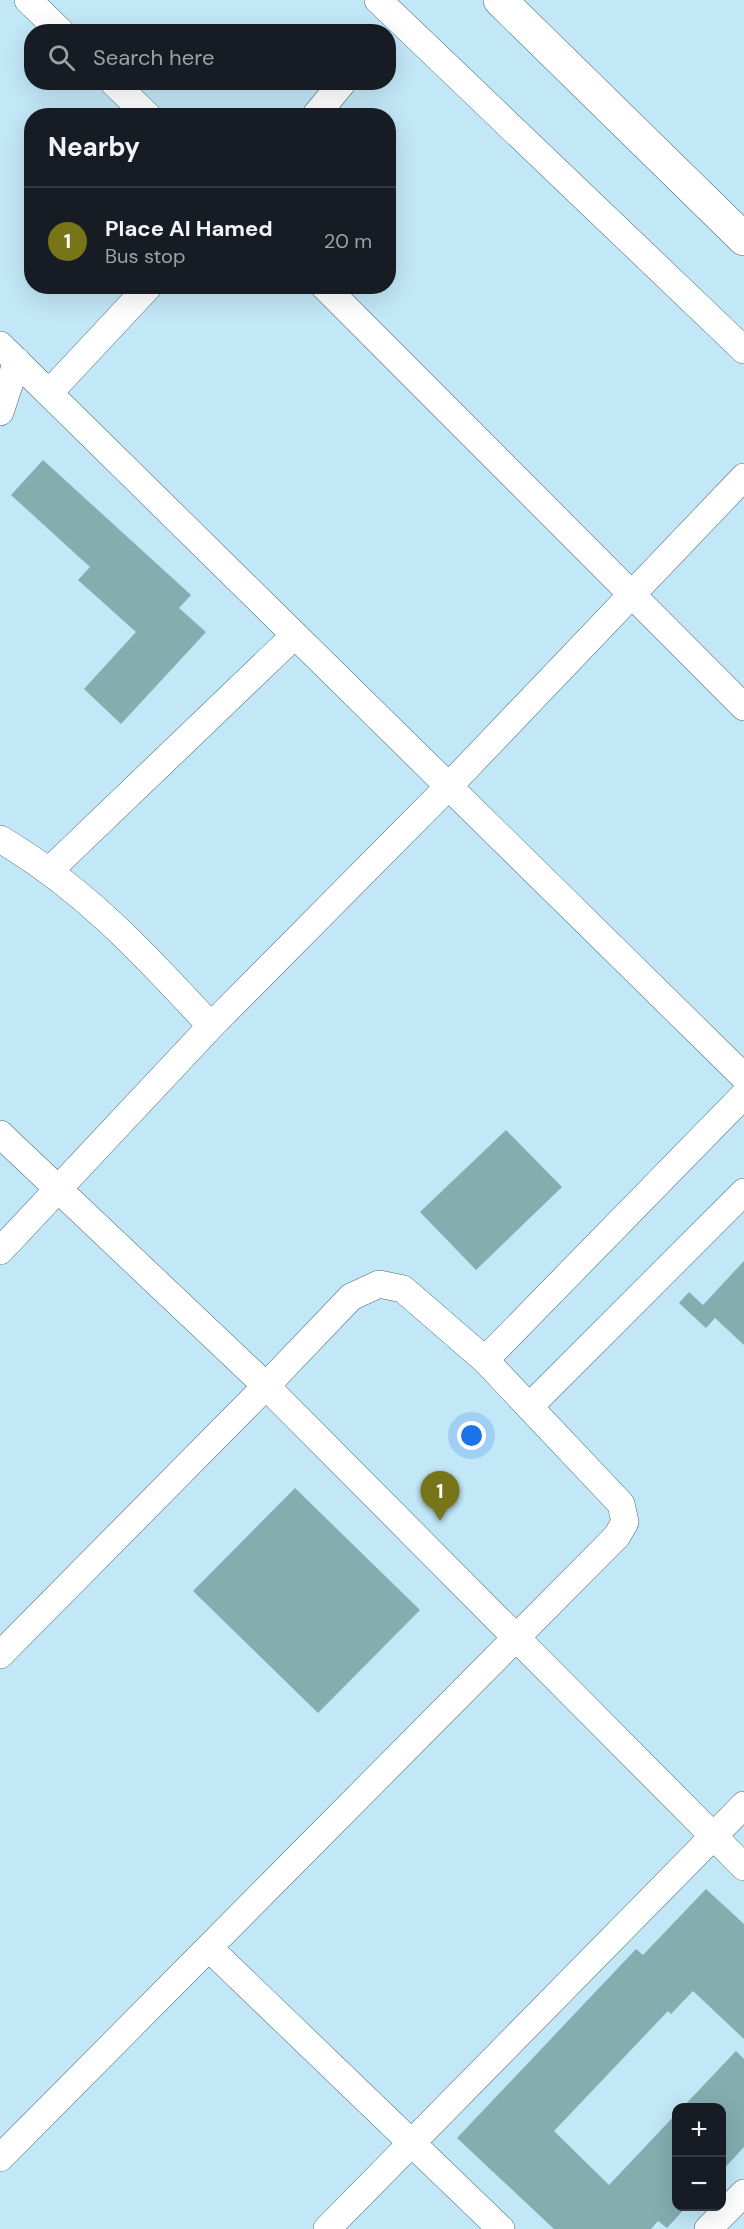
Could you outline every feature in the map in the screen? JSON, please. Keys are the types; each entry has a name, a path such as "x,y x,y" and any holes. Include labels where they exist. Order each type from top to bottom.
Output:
{"street":[{"path":"28,0 53,24"},
{"path":"500,0 744,239"},
{"path":"390,12 744,350"},
{"path":"121,90 140,108"},
{"path":"322,108 336,90"},
{"path":"49,393 142,294"},
{"path":"332,294 744,707"},
{"path":"8,353 744,1077"},
{"path":"0,412 8,353"},
{"path":"0,1251 212,1026 449,786 744,477"},
{"path":"50,870 295,635"},
{"path":"0,839 50,870 129,938 212,1026"},
{"path":"485,1360 744,1095"},
{"path":"0,1134 266,1386 744,1867"},
{"path":"530,1406 744,1192"},
{"path":"0,1656 266,1386 351,1296 379,1284 403,1289 485,1360 621,1504 625,1522 617,1536 0,2158"},
{"path":"327,2229 744,1805"},
{"path":"208,1948 501,2229"},
{"path":"708,2229 744,2193"}],"building":[{"path":"43,460 191,595 179,608 206,632 121,724 84,689 136,632 78,580 90,567 11,495"},
{"path":"506,1130 562,1187 476,1270 420,1212"},
{"path":"744,1261 744,1345 715,1318 706,1328 679,1303 689,1292 703,1305"},
{"path":"295,1488 420,1610 318,1713 193,1591"},
{"path":"706,1889 744,1924 744,2039 693,1991 671,2014 668,2011 554,2131 609,2185 672,2118 672,2211 682,2211 667,2228 658,2221 651,2229 554,2229 457,2138 636,1949 643,1955"},
{"path":"736,2051 744,2059 744,2147 726,2167 726,2103 687,2103"}],"place":[{"name":"Place Al Hamed","path":"440,1521"}]}
